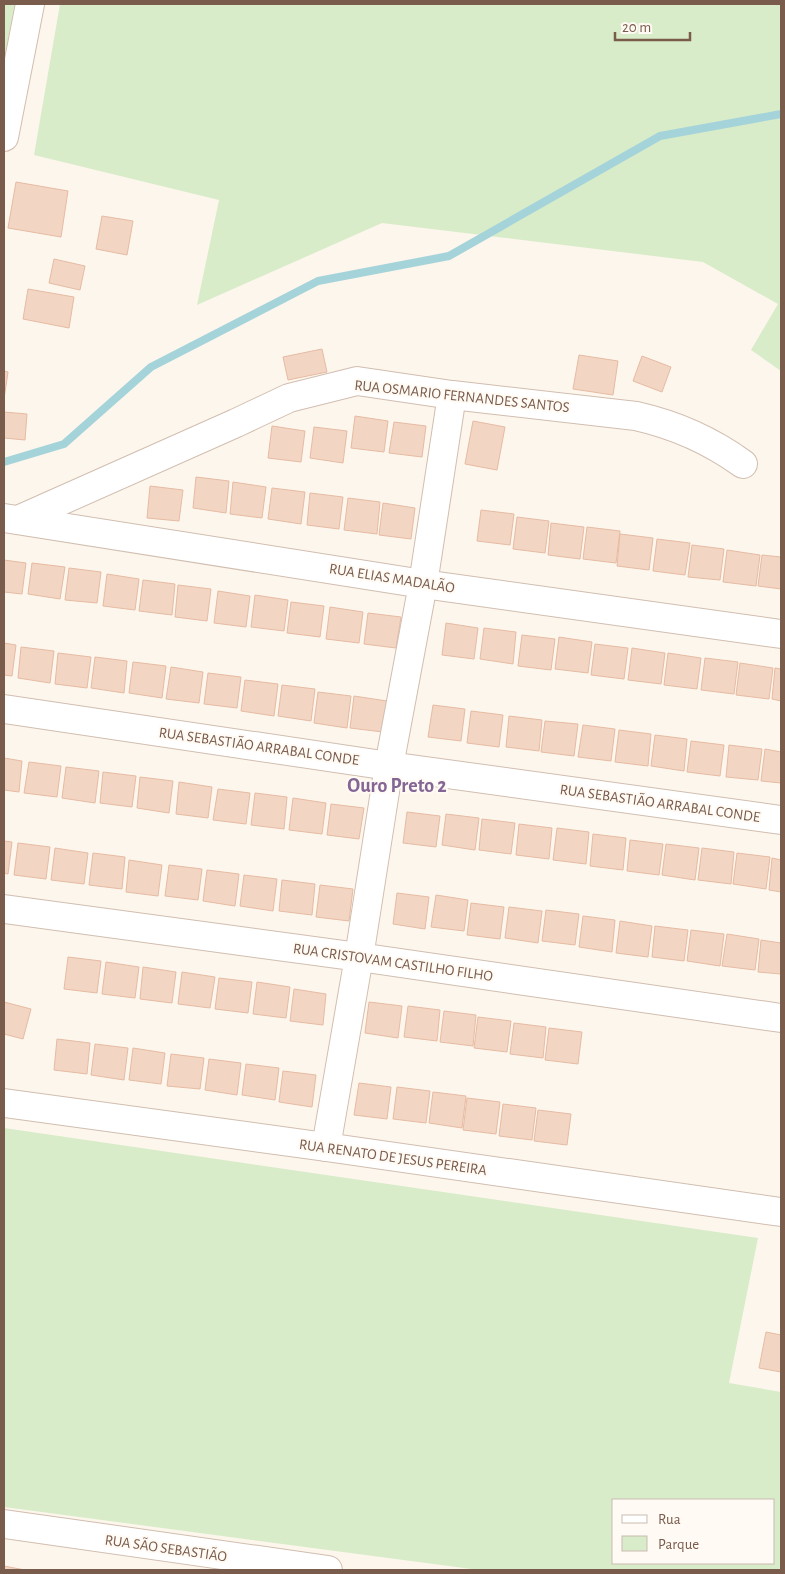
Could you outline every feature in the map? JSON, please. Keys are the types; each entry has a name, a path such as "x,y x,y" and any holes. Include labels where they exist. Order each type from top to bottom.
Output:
{"street":[{"path":"4,137 30,4"},
{"name":"RUA OSMARIO FERNANDES SANTOS","path":"11,519 236,423 288,398 357,381 452,395 636,416 662,421 719,446 743,464"},
{"path":"326,1147 359,957 389,766 423,584 452,395"},
{"name":"RUA ELIAS MADALÃO","path":"11,519 423,584 781,634"},
{"name":"RUA SEBASTIÃO ARRABAL CONDE","path":"4,709 389,766 781,820"},
{"name":"RUA CRISTOVAM CASTILHO FILHO","path":"4,909 359,957 781,1018"},
{"name":"RUA RENATO DE JESUS PEREIRA","path":"4,1103 781,1212"},
{"name":"RUA SÃO SEBASTIÃO","path":"4,1524 328,1570"}],"green space":[{"path":"4,4 15,4 4,60"},
{"path":"60,4 781,4 781,371 751,350 778,304 703,262 382,223 197,305 219,200 34,155"},
{"path":"4,1128 758,1238 729,1383 781,1392 781,1570 479,1570 4,1507"}],"building":[{"path":"16,182 68,191 61,237 8,228"},
{"path":"102,216 133,221 127,255 96,249"},
{"path":"54,259 85,266 80,290 49,283"},
{"path":"28,289 74,297 69,328 23,319"},
{"path":"322,349 327,372 288,380 283,357"},
{"path":"579,355 618,361 613,395 573,389"},
{"path":"642,356 671,367 662,392 633,381"},
{"path":"4,371 8,372 4,399"},
{"path":"4,412 27,414 25,440 4,438"},
{"path":"355,416 388,421 384,452 351,448"},
{"path":"473,421 505,427 497,470 465,464"},
{"path":"394,422 426,426 422,457 389,453"},
{"path":"272,426 305,431 301,462 268,458"},
{"path":"314,427 347,431 343,463 310,458"},
{"path":"196,477 229,481 226,513 193,508"},
{"path":"233,482 266,487 262,518 230,514"},
{"path":"150,486 183,490 179,521 147,518"},
{"path":"272,488 305,492 301,524 268,519"},
{"path":"310,493 343,497 339,529 307,525"},
{"path":"348,498 380,502 377,534 344,530"},
{"path":"383,503 415,508 411,539 379,535"},
{"path":"481,510 514,514 510,545 477,541"},
{"path":"517,517 549,521 545,553 513,549"},
{"path":"551,523 584,527 580,559 548,555"},
{"path":"587,527 620,531 616,563 583,559"},
{"path":"620,534 653,538 649,570 617,566"},
{"path":"657,539 690,543 685,575 653,571"},
{"path":"692,545 724,549 720,580 688,577"},
{"path":"727,550 760,555 756,586 723,582"},
{"path":"762,555 781,557 781,589 758,586"},
{"path":"4,560 26,563 22,594 4,592"},
{"path":"32,563 65,567 60,599 28,594"},
{"path":"69,568 101,572 97,603 65,600"},
{"path":"107,574 139,579 135,610 103,606"},
{"path":"143,580 175,584 172,615 139,611"},
{"path":"178,585 211,589 207,621 175,617"},
{"path":"218,591 250,596 246,627 214,623"},
{"path":"255,595 288,600 284,631 251,627"},
{"path":"291,602 324,606 320,637 287,633"},
{"path":"330,607 363,612 359,643 326,639"},
{"path":"368,613 401,617 396,648 364,644"},
{"path":"446,623 478,628 474,659 442,655"},
{"path":"484,628 516,632 513,664 480,659"},
{"path":"522,635 555,639 551,670 518,666"},
{"path":"559,637 592,642 588,673 555,669"},
{"path":"4,643 16,645 12,676 4,675"},
{"path":"595,644 628,648 624,679 591,675"},
{"path":"21,647 54,651 50,683 18,678"},
{"path":"632,648 665,653 661,684 628,680"},
{"path":"58,653 91,657 87,688 55,684"},
{"path":"668,653 701,658 697,689 664,685"},
{"path":"95,657 127,661 124,693 91,688"},
{"path":"705,658 738,662 734,694 701,690"},
{"path":"133,662 166,666 162,698 129,693"},
{"path":"740,663 773,668 769,699 736,695"},
{"path":"171,667 203,672 199,703 166,699"},
{"path":"775,668 781,669 781,701 772,699"},
{"path":"208,673 241,677 237,708 204,704"},
{"path":"245,680 278,684 274,716 241,711"},
{"path":"282,685 315,689 311,721 278,716"},
{"path":"318,692 351,696 347,728 314,723"},
{"path":"354,696 387,701 383,732 350,728"},
{"path":"433,705 465,709 461,741 428,737"},
{"path":"471,711 503,715 499,747 467,743"},
{"path":"509,716 542,720 539,751 506,747"},
{"path":"545,721 578,724 574,756 541,752"},
{"path":"583,725 615,729 611,761 578,757"},
{"path":"619,730 651,734 648,766 615,762"},
{"path":"655,735 687,739 684,771 651,766"},
{"path":"691,741 724,745 720,776 687,772"},
{"path":"729,745 762,749 758,780 726,777"},
{"path":"765,749 781,752 781,783 761,781"},
{"path":"4,758 22,761 19,792 4,790"},
{"path":"29,762 61,766 57,797 24,793"},
{"path":"66,767 99,771 95,803 62,798"},
{"path":"103,772 136,776 132,807 100,803"},
{"path":"140,777 173,781 169,813 137,808"},
{"path":"179,782 212,787 208,818 176,814"},
{"path":"218,789 250,793 246,824 213,820"},
{"path":"255,793 287,797 284,829 251,825"},
{"path":"293,798 326,803 322,834 289,830"},
{"path":"331,804 364,808 359,839 327,835"},
{"path":"407,812 440,816 436,847 403,843"},
{"path":"446,814 479,818 475,850 442,845"},
{"path":"482,819 515,823 511,854 479,850"},
{"path":"519,824 552,828 549,859 516,855"},
{"path":"557,828 589,832 586,864 553,860"},
{"path":"593,834 626,838 623,870 590,866"},
{"path":"630,840 663,844 659,875 627,871"},
{"path":"4,841 12,842 8,874 4,873"},
{"path":"18,843 50,847 46,879 14,875"},
{"path":"666,844 699,848 695,880 662,875"},
{"path":"55,848 88,853 84,884 51,880"},
{"path":"702,848 734,852 731,884 698,880"},
{"path":"93,853 125,857 122,889 89,885"},
{"path":"737,853 770,857 766,889 733,884"},
{"path":"772,858 781,860 781,892 769,890"},
{"path":"129,860 162,865 158,896 126,892"},
{"path":"169,865 202,869 198,900 165,896"},
{"path":"207,870 239,874 235,906 203,901"},
{"path":"244,875 277,879 273,911 240,906"},
{"path":"282,880 315,884 312,915 279,911"},
{"path":"320,885 353,889 349,921 316,917"},
{"path":"397,893 429,897 425,929 393,924"},
{"path":"436,895 468,900 464,931 431,927"},
{"path":"471,903 504,907 500,939 467,935"},
{"path":"509,907 542,911 538,943 505,938"},
{"path":"546,910 579,914 575,945 542,941"},
{"path":"583,916 615,920 612,952 579,947"},
{"path":"620,921 652,926 648,957 616,953"},
{"path":"655,926 688,930 684,961 652,957"},
{"path":"691,930 724,934 720,966 687,961"},
{"path":"727,934 759,939 755,970 722,966"},
{"path":"761,940 781,943 781,974 758,972"},
{"path":"68,957 101,961 97,993 64,989"},
{"path":"106,962 139,967 135,998 102,994"},
{"path":"143,967 176,972 172,1003 140,999"},
{"path":"182,972 215,977 210,1008 178,1004"},
{"path":"219,978 252,982 248,1013 215,1009"},
{"path":"257,982 290,987 286,1018 253,1014"},
{"path":"294,989 326,994 323,1025 290,1021"},
{"path":"4,1002 31,1009 23,1039 4,1034"},
{"path":"369,1002 402,1006 398,1038 365,1033"},
{"path":"408,1006 440,1010 437,1041 404,1037"},
{"path":"444,1011 476,1015 473,1046 440,1042"},
{"path":"478,1017 511,1021 507,1052 474,1048"},
{"path":"514,1023 546,1027 543,1058 510,1054"},
{"path":"549,1028 582,1032 578,1064 545,1060"},
{"path":"57,1039 90,1043 87,1074 54,1070"},
{"path":"95,1044 128,1048 124,1080 91,1075"},
{"path":"133,1048 165,1053 161,1084 129,1080"},
{"path":"171,1054 204,1058 200,1089 167,1086"},
{"path":"209,1059 241,1063 237,1095 205,1090"},
{"path":"246,1064 279,1068 275,1100 242,1095"},
{"path":"283,1071 316,1075 312,1107 279,1102"},
{"path":"359,1083 391,1087 387,1119 354,1115"},
{"path":"397,1087 430,1091 426,1123 393,1119"},
{"path":"433,1092 466,1096 462,1128 429,1123"},
{"path":"467,1098 500,1102 496,1134 463,1130"},
{"path":"503,1104 536,1108 532,1140 499,1136"},
{"path":"538,1110 571,1114 567,1145 534,1141"},
{"path":"766,1332 781,1335 781,1372 759,1368"},
{"path":"4,1566 25,1570 4,1570"}],"waterway":[{"path":"4,462 64,444 151,367 318,281 449,256 660,136 781,114"}],"district":[{"name":"Ouro Preto 2","path":"397,785"}]}
